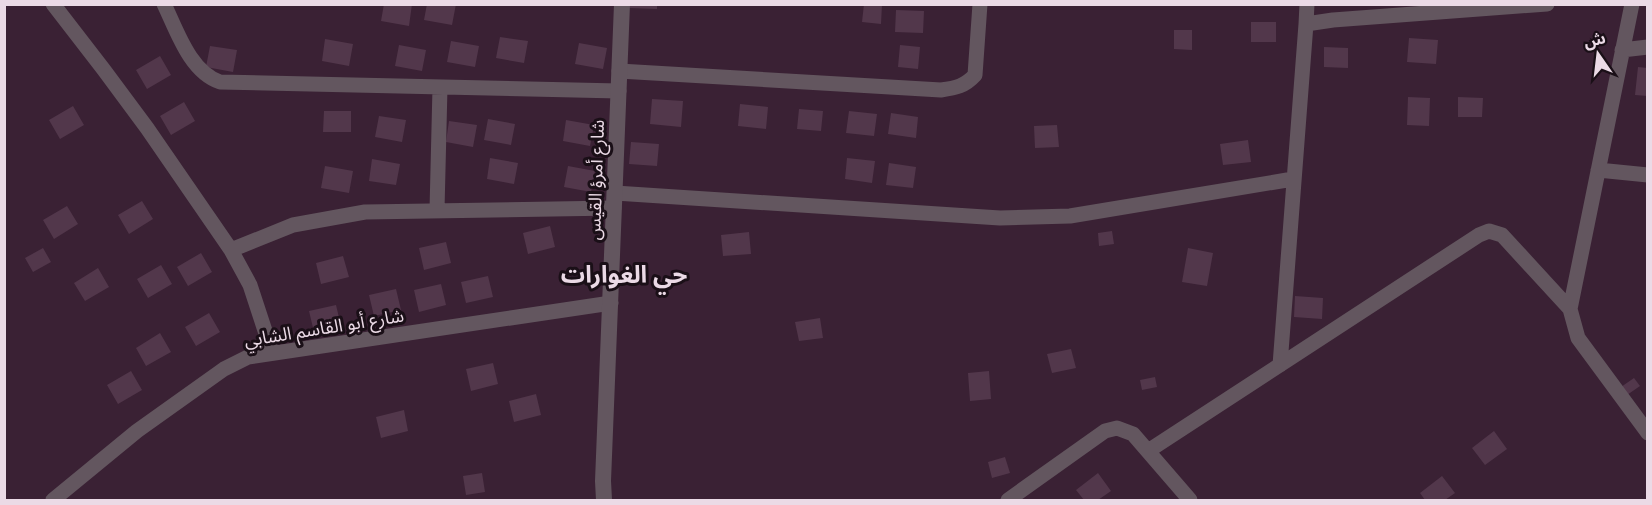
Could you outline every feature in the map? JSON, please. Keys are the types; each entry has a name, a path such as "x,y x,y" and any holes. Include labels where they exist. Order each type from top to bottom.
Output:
{"street":[{"path":"52,4 140,118 231,250 250,285 272,352"},
{"path":"164,4 180,39 200,70 220,82 619,91"},
{"name":"شارع أمرؤ القيس","path":"604,501 622,4"},
{"path":"619,71 941,90 958,88 975,75 980,4"},
{"path":"1280,365 1307,4"},
{"path":"1306,24 1547,4"},
{"path":"1632,4 1570,309 1578,338 1647,433"},
{"path":"1622,50 1647,47"},
{"path":"437,210 440,87"},
{"path":"1598,170 1647,175"},
{"path":"231,250 293,225 366,213 614,200 1000,218 1070,216 1293,179"},
{"path":"1148,451 1479,235 1489,231 1502,235 1570,309"},
{"name":"شارع أبو القاسم الشابي","path":"53,501 138,431 224,369 248,357 611,303"},
{"path":"1008,501 1105,431 1117,428 1133,434 1190,501"}],"building":[{"path":"384,4 412,4 409,26 381,21"},
{"path":"427,4 456,4 452,25 424,20"},
{"path":"629,4 657,4 657,9 629,8"},
{"path":"864,4 882,4 881,24 862,22"},
{"path":"896,10 924,11 923,33 895,32"},
{"path":"1251,22 1276,22 1276,42 1251,42"},
{"path":"1174,30 1192,30 1192,50 1174,49"},
{"path":"500,37 528,41 524,63 496,58"},
{"path":"1409,38 1438,40 1436,64 1407,62"},
{"path":"325,39 353,44 349,66 322,61"},
{"path":"451,41 479,46 475,67 447,62"},
{"path":"579,43 607,48 603,69 575,64"},
{"path":"399,45 426,50 422,71 395,66"},
{"path":"900,45 920,47 918,69 898,67"},
{"path":"210,46 237,50 233,72 206,67"},
{"path":"1324,47 1348,48 1348,68 1324,67"},
{"path":"160,56 171,75 147,89 136,70"},
{"path":"1638,67 1648,68 1648,96 1635,95"},
{"path":"1408,97 1430,98 1429,126 1407,125"},
{"path":"1458,97 1483,98 1482,117 1458,117"},
{"path":"652,99 683,101 681,127 650,124"},
{"path":"184,102 195,121 171,135 160,116"},
{"path":"740,104 768,107 766,129 738,126"},
{"path":"73,106 84,125 60,139 49,120"},
{"path":"799,109 823,111 821,131 797,129"},
{"path":"324,111 351,111 351,132 323,132"},
{"path":"849,111 877,114 874,136 846,133"},
{"path":"891,113 918,117 916,138 888,134"},
{"path":"379,116 406,120 402,142 375,137"},
{"path":"488,119 515,124 511,145 484,140"},
{"path":"566,120 594,125 590,146 563,141"},
{"path":"449,121 477,125 473,147 446,142"},
{"path":"1057,125 1059,147 1035,148 1034,126"},
{"path":"1248,140 1251,162 1223,165 1220,144"},
{"path":"631,142 659,144 657,166 629,164"},
{"path":"490,158 518,163 514,184 487,179"},
{"path":"847,158 875,161 872,183 845,179"},
{"path":"372,159 400,164 396,185 369,181"},
{"path":"889,163 916,167 913,188 886,185"},
{"path":"325,166 353,171 349,193 321,188"},
{"path":"568,166 595,171 591,192 564,187"},
{"path":"142,201 153,219 129,234 118,215"},
{"path":"67,206 78,224 54,239 43,220"},
{"path":"550,226 555,247 528,254 523,233"},
{"path":"1112,231 1114,244 1099,246 1098,233"},
{"path":"749,232 751,254 723,256 721,235"},
{"path":"446,242 451,263 424,270 419,248"},
{"path":"43,248 51,262 33,272 25,258"},
{"path":"1188,248 1213,253 1207,286 1182,282"},
{"path":"201,253 212,272 188,286 177,267"},
{"path":"343,256 349,277 321,284 316,263"},
{"path":"161,265 172,284 148,298 137,279"},
{"path":"98,268 109,287 85,301 74,283"},
{"path":"488,276 493,297 466,303 461,282"},
{"path":"441,284 446,305 419,312 414,290"},
{"path":"396,289 401,310 374,316 369,295"},
{"path":"1295,296 1323,298 1322,319 1294,317"},
{"path":"336,305 341,326 314,332 309,311"},
{"path":"209,313 220,332 196,346 185,327"},
{"path":"820,318 823,338 799,341 795,322"},
{"path":"160,333 171,352 146,366 136,348"},
{"path":"1071,349 1076,368 1052,373 1047,354"},
{"path":"493,363 498,384 471,391 466,369"},
{"path":"131,371 142,390 118,404 107,385"},
{"path":"989,371 991,399 970,401 968,373"},
{"path":"1155,377 1157,387 1142,390 1140,380"},
{"path":"1634,378 1640,386 1627,395 1621,387"},
{"path":"536,394 541,415 514,422 509,401"},
{"path":"404,410 408,431 381,438 376,417"},
{"path":"1494,431 1507,449 1485,465 1472,448"},
{"path":"1005,457 1010,473 992,478 988,462"},
{"path":"482,473 485,492 466,495 463,476"},
{"path":"1098,473 1111,491 1098,500 1084,500 1076,490"},
{"path":"1442,476 1455,493 1445,500 1425,500 1420,493"}],"district":[{"name":"حي الغوارات","path":"624,275"}]}
